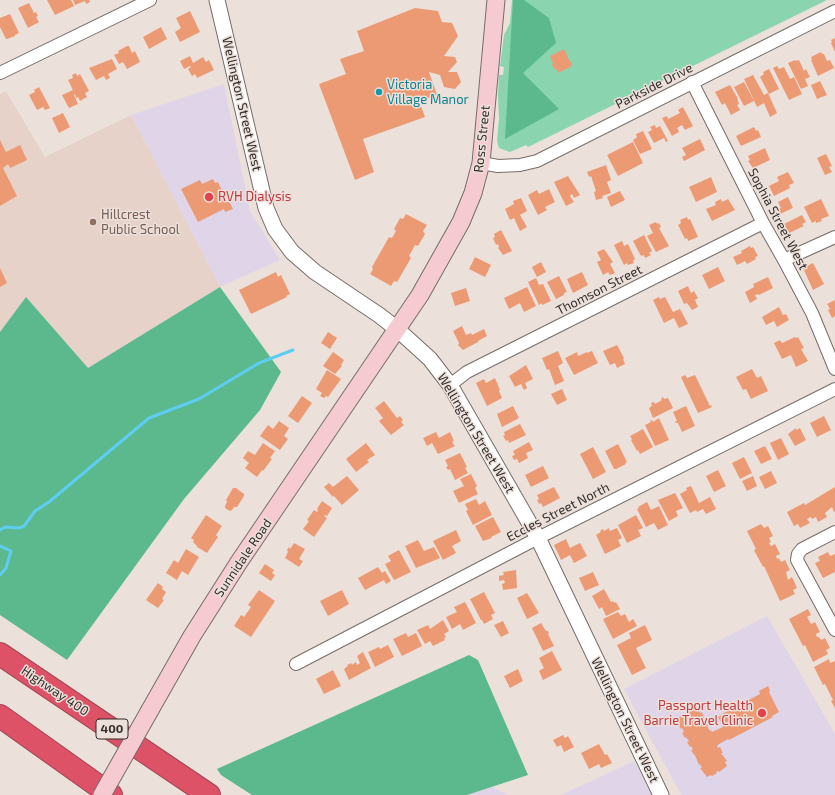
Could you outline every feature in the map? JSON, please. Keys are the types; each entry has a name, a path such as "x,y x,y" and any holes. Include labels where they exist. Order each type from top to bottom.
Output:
{"highway":[{"name":"Highway 400","path":"0,654 209,795"},
{"path":"0,716 111,795"}],"main road":[{"name":"Ross Street","path":"397,329 420,295 461,222 473,193 481,163 496,0"},
{"name":"Sunnidale Road","path":"102,795 192,636 239,562 397,329"}],"street":[{"path":"0,73 150,0"},
{"name":"Wellington Street West","path":"217,0 266,208 275,229 292,252 315,272 379,315 397,329 430,359 450,385 538,538 661,795"},
{"name":"Parkside Drive","path":"481,163 498,166 520,165 537,161 835,11"},
{"name":"Sophia Street West","path":"692,82 763,223 812,313 835,370"},
{"name":"Thomson Street","path":"450,385 467,372 763,223"},
{"path":"784,260 835,236"},
{"name":"Eccles Street North","path":"296,664 538,538 835,389"},
{"path":"835,532 802,549 798,554 797,560 835,630"}],"shaded area":[{"path":"224,84 250,211 280,260 220,287 131,115"},
{"name":"Hillcrest Public School","path":"6,91 45,157 131,115 220,287 88,368 26,297 0,332 0,94"},
{"path":"767,616 835,734 835,795 681,795 624,689"},
{"path":"634,761 652,795 561,795"},
{"path":"492,787 508,795 467,795"}],"green space":[{"path":"512,0 827,0 528,147 526,145 510,152 499,148 497,141 499,119 499,75 503,75 504,67 500,66 504,35 510,23"},
{"path":"513,0 524,0 549,18 556,43 523,73 559,109 505,139"},
{"path":"220,287 281,372 260,410 184,499 67,660 0,615 0,332 26,297 88,368"},
{"path":"469,655 478,660 528,775 467,795 252,795 221,775 217,769"}],"building":[{"path":"47,0 71,0 74,6 55,15"},
{"path":"73,0 89,0 90,2 86,4 85,1 75,5"},
{"path":"29,3 34,13 36,12 38,16 36,17 39,22 28,28 18,8"},
{"name":"Victoria Village Manor","path":"415,8 438,11 442,22 452,23 458,36 444,56 455,57 457,62 448,72 457,72 461,82 455,89 444,87 440,75 429,72 437,95 419,101 425,117 363,139 374,172 355,180 319,84 346,74 340,59 364,51 357,31"},
{"path":"190,11 200,32 180,42 175,32 181,28 176,18"},
{"path":"10,14 19,33 6,39 0,27 0,18"},
{"path":"161,27 167,39 149,49 143,37"},
{"path":"835,38 835,52 831,40"},
{"path":"129,46 132,53 135,51 140,62 127,69 123,62 119,64 114,55 119,53 118,51"},
{"path":"564,49 570,62 571,61 572,66 558,73 556,68 554,69 550,56"},
{"path":"821,52 824,54 827,61 830,60 834,68 818,76 811,57"},
{"path":"190,56 193,63 203,57 206,62 209,60 214,70 197,78 195,74 192,76 188,69 191,67 190,66 184,69 180,61"},
{"path":"112,59 117,69 108,74 110,78 106,80 104,76 96,80 89,68"},
{"path":"799,60 804,71 806,69 810,77 805,79 808,86 801,89 788,63"},
{"path":"777,66 779,69 784,67 790,79 794,77 802,94 789,100 773,68"},
{"path":"769,69 779,89 769,94 760,77 764,74 763,72"},
{"path":"76,73 77,76 80,74 89,91 85,93 87,97 80,101 78,97 76,98 75,94 74,95 78,104 69,108 62,95 73,90 68,80 73,78 72,75"},
{"path":"753,75 764,95 768,93 777,113 770,117 764,103 757,107 744,79"},
{"path":"820,81 827,95 817,99 811,85"},
{"path":"744,82 754,101 744,106 734,87"},
{"path":"730,85 737,97 739,104 737,105 740,110 731,115 725,103 722,105 715,92"},
{"path":"39,87 50,108 45,110 43,107 37,110 29,95 35,92 34,90"},
{"path":"683,107 693,126 685,130 682,125 677,128 679,132 672,136 662,118 667,116 668,119 680,113 678,110"},
{"path":"63,113 70,127 59,133 52,118"},
{"path":"655,125 656,128 660,126 668,141 666,142 664,138 654,143 648,132 652,130 650,127"},
{"path":"754,127 756,131 758,130 761,137 741,146 736,136"},
{"path":"643,131 652,149 640,154 633,140 637,137 636,134"},
{"path":"700,139 705,150 684,161 682,157 686,155 682,148"},
{"path":"0,140 6,152 20,145 27,160 10,168 8,164 3,168 17,196 0,206"},
{"path":"633,142 643,163 618,176 607,155"},
{"path":"765,148 770,160 753,168 748,161 750,160 748,156"},
{"path":"826,154 832,166 829,167 832,172 825,175 817,158"},
{"path":"606,165 611,180 607,182 611,193 596,200 594,192 596,191 591,176 589,177 587,172"},
{"path":"788,172 794,183 789,185 790,188 774,196 769,186 779,181 777,177"},
{"path":"568,176 580,195 574,198 572,194 570,196 574,202 566,206 554,182"},
{"path":"711,177 717,192 696,202 689,187"},
{"path":"213,179 215,183 218,182 227,202 229,201 233,209 225,212 224,209 198,222 181,189 200,180 202,184"},
{"path":"549,189 555,202 545,207 547,210 538,215 528,195 537,190 539,194"},
{"path":"620,191 625,200 611,207 607,197"},
{"path":"788,197 793,208 780,214 778,209 781,208 778,202"},
{"path":"521,198 527,211 520,215 527,227 520,231 514,218 510,220 505,209 514,204 513,201"},
{"path":"721,199 722,202 728,199 735,210 712,221 706,209 716,205 715,202"},
{"path":"821,199 829,216 821,219 822,221 812,223 804,207"},
{"path":"406,214 427,225 423,231 425,234 418,246 415,245 409,256 411,258 397,282 394,281 391,286 370,274 373,269 372,267 389,237 392,238 396,231 394,229 400,218 403,219"},
{"path":"802,215 806,222 802,224 804,226 789,233 784,224"},
{"path":"687,217 688,220 690,219 698,237 688,241 687,238 685,239 678,225 681,223 680,220"},
{"path":"656,222 657,224 659,223 661,227 659,228 669,246 656,252 647,236 653,233 649,225"},
{"path":"501,230 512,251 503,255 498,248 498,244 496,245 493,238 495,237 494,234"},
{"path":"644,235 652,251 649,253 651,255 645,258 644,255 641,256 633,241"},
{"path":"622,241 624,246 628,244 635,259 633,261 634,263 628,265 627,263 624,265 614,245"},
{"path":"750,246 751,248 753,247 758,256 755,257 756,259 747,264 745,261 737,265 733,257 742,253 741,251"},
{"path":"604,249 613,262 610,264 615,273 610,275 608,272 603,275 597,262 601,260 597,252"},
{"path":"475,257 491,265 485,277 469,269"},
{"path":"541,262 546,272 537,277 532,267"},
{"path":"813,263 824,284 813,290 803,268"},
{"path":"718,267 725,281 709,289 702,275"},
{"path":"0,268 7,283 0,287"},
{"path":"276,272 278,277 281,275 290,294 286,296 287,297 251,314 239,290"},
{"path":"582,272 588,285 573,293 567,279"},
{"path":"559,276 567,292 556,299 547,282"},
{"path":"768,277 773,288 759,295 755,295 757,299 750,303 745,292 754,287 753,284"},
{"path":"536,278 539,285 543,284 551,301 542,305 542,303 539,305 528,282"},
{"path":"688,286 691,293 694,291 698,298 695,300 698,307 692,310 687,303 684,304 678,291"},
{"path":"527,287 536,306 524,312 520,303 509,309 504,298"},
{"path":"466,288 470,301 455,306 451,293"},
{"path":"659,297 660,299 665,297 673,312 680,309 688,324 679,328 674,318 664,323 653,300"},
{"path":"835,300 835,316 832,318 827,304"},
{"path":"779,307 783,315 786,314 789,320 777,327 774,321 766,325 762,317"},
{"path":"462,326 466,335 471,333 472,335 484,329 487,336 463,350 458,345 459,343 453,331"},
{"path":"328,332 337,338 330,349 321,343"},
{"path":"798,337 804,348 801,349 808,361 796,367 791,355 782,359 774,343 780,340 782,343"},
{"path":"617,345 624,358 625,364 617,368 615,363 610,365 603,351"},
{"path":"558,351 563,363 558,366 564,381 555,385 549,369 547,370 542,358"},
{"path":"592,351 598,363 574,375 565,358 577,352 578,356"},
{"path":"333,352 344,360 341,365 342,366 335,374 323,366"},
{"path":"526,365 533,379 525,383 527,388 524,390 521,384 515,387 509,376"},
{"path":"752,369 757,378 761,376 768,391 751,399 746,389 743,390 736,377"},
{"path":"327,370 341,379 328,397 326,396 324,398 320,396 322,393 316,389"},
{"path":"685,375 687,378 695,375 710,406 711,405 712,407 698,413 681,377"},
{"path":"495,378 502,398 487,406 476,383 484,379 486,383"},
{"path":"562,389 567,400 557,405 551,394"},
{"path":"302,396 312,403 298,423 288,416"},
{"path":"663,397 664,399 668,398 673,408 653,418 649,408 652,406 651,403 654,402 655,404 662,400 661,399"},
{"path":"384,401 397,418 400,416 403,420 401,422 404,425 391,435 379,421 383,418 375,408"},
{"path":"513,406 519,418 502,427 497,414"},
{"path":"686,406 695,426 682,432 678,423 675,421 677,421 673,412"},
{"path":"824,416 831,430 817,437 810,423"},
{"path":"659,418 669,440 655,446 645,425 652,420 653,422"},
{"path":"279,421 289,428 284,436 288,439 280,450 260,436 268,425 273,429"},
{"path":"520,424 526,435 509,443 508,440 506,441 503,436 505,435 504,432"},
{"path":"796,428 796,430 800,428 806,440 795,446 788,434"},
{"path":"643,429 653,447 640,454 630,436"},
{"path":"436,432 439,438 450,432 454,441 452,442 455,446 438,454 432,443 427,446 423,438"},
{"path":"781,438 789,454 778,460 770,443"},
{"path":"529,442 533,450 526,453 528,458 519,463 517,459 514,460 512,456 515,455 513,451"},
{"path":"263,443 275,451 270,458 272,459 257,477 245,468 249,463 243,458 248,451 255,455"},
{"path":"366,443 375,455 367,460 369,462 356,472 346,459"},
{"path":"618,444 627,462 625,463 626,464 614,469 605,451"},
{"path":"765,446 772,459 761,464 754,451"},
{"path":"593,447 606,472 593,479 580,454"},
{"path":"460,453 467,467 465,468 468,473 455,480 450,469 448,470 446,467 448,466 445,460"},
{"path":"744,457 752,473 740,479 732,463"},
{"path":"543,466 549,478 531,487 525,475"},
{"path":"718,470 726,486 714,492 706,476"},
{"path":"771,471 777,483 765,489 759,477"},
{"path":"471,474 477,486 475,488 478,494 459,503 453,491 464,486 460,479"},
{"path":"347,476 359,490 342,505 324,487 329,483 333,487"},
{"path":"753,476 757,486 747,491 742,481"},
{"path":"691,486 699,503 710,497 716,509 706,514 703,509 690,513 680,494 687,490 686,488"},
{"path":"554,487 560,498 543,507 537,500 539,499 537,495"},
{"path":"835,487 834,512 832,507 825,513 827,517 818,522 816,517 812,519 811,517 807,519 810,523 800,528 798,524 794,526 787,512 804,503 805,505"},
{"path":"233,488 236,488 244,494 244,496 237,507 234,507 230,511 225,508 225,506 227,502 226,500"},
{"path":"675,493 683,508 676,511 678,516 669,521 658,500"},
{"path":"476,499 479,505 485,501 492,515 473,525 466,511 468,510 465,504"},
{"path":"322,501 332,508 327,516 324,516 327,518 314,537 303,529 314,510 317,512 317,509"},
{"path":"647,502 651,510 659,506 668,525 658,530 654,523 646,527 637,509"},
{"path":"206,515 222,526 216,535 218,537 207,553 197,547 193,542 194,540 191,538"},
{"path":"636,515 643,528 638,530 641,536 627,543 618,525"},
{"path":"493,517 501,532 491,537 492,538 483,541 475,526"},
{"path":"761,524 764,528 768,526 773,536 769,538 771,542 769,543 771,546 775,544 780,554 776,556 777,559 779,558 781,562 785,560 790,570 786,572 788,580 792,577 797,588 793,590 795,594 780,601 764,566 763,567 754,550 756,549 747,531"},
{"path":"609,528 610,531 617,528 622,538 618,540 621,546 605,554 596,535 603,529 604,531"},
{"path":"456,530 461,541 452,546 456,553 443,560 433,541"},
{"path":"566,539 570,548 580,543 587,556 574,563 570,555 561,560 554,545"},
{"path":"418,540 424,551 434,547 440,558 416,568 405,546"},
{"path":"294,543 305,549 299,559 303,561 299,567 285,558 288,552 287,550 289,547 290,549"},
{"path":"186,549 199,557 188,575 182,571 177,580 166,573 174,560 178,563"},
{"path":"399,550 411,572 394,580 385,564 391,561 388,556"},
{"path":"828,552 830,556 835,554 835,572 823,578 815,563 820,561 818,557"},
{"path":"265,564 274,570 272,573 275,575 271,581 259,573"},
{"path":"378,567 382,573 385,571 391,581 386,584 384,580 365,590 358,578"},
{"path":"516,570 517,588 503,590 502,584 505,583 504,580 499,581 499,576 504,575 503,572"},
{"path":"593,572 599,585 585,591 579,578"},
{"path":"158,583 166,592 162,599 164,600 158,608 146,600"},
{"path":"604,589 611,602 616,602 620,609 606,616 602,607 599,609 592,596"},
{"path":"259,590 275,601 251,637 234,626 241,615 244,617 251,607 248,605"},
{"path":"342,590 349,604 328,616 320,601"},
{"path":"484,592 495,613 491,615 493,619 484,624 470,599"},
{"path":"527,593 539,613 527,619 517,598"},
{"path":"465,602 476,623 463,630 460,624 452,629 446,617 457,612 454,607"},
{"path":"808,609 811,615 807,617 811,624 815,622 820,632 816,634 817,637 821,640 825,638 830,648 826,650 828,654 813,662 805,645 803,646 789,619"},
{"path":"618,612 621,616 625,614 629,622 633,619 637,626 613,639 603,619"},
{"path":"443,620 449,631 444,634 446,637 444,638 445,640 433,646 430,641 425,644 417,630 428,625 430,629"},
{"path":"503,621 509,633 501,637 494,625"},
{"path":"541,623 546,631 548,631 554,646 543,651 532,628"},
{"path":"645,625 652,640 636,648 646,668 632,675 617,645 631,638 629,633"},
{"path":"406,633 408,637 416,633 422,646 402,656 393,639"},
{"path":"388,645 394,657 375,667 368,652"},
{"path":"552,651 562,670 543,680 539,671 544,668 539,658"},
{"path":"363,652 371,668 349,680 344,669 351,663 352,665 356,662 357,665 360,663 357,656"},
{"path":"829,659 830,663 835,661 835,708 831,701 833,700 825,684 823,685 814,667"},
{"path":"518,669 523,681 510,688 504,676"},
{"path":"333,670 341,686 324,694 316,679"},
{"path":"768,686 769,692 779,712 772,716 773,717 719,744 717,746 718,748 720,747 723,753 721,753 727,761 725,762 727,766 712,776 707,777 700,768 702,768 691,750 693,750 691,746 690,747 687,742 689,741 682,733 684,732 678,724 677,719 693,709 694,711 698,708 700,713 702,712 705,721 709,725 707,726 712,732 723,727 718,717 760,694 759,691"},
{"path":"563,735 565,738 568,736 574,747 564,752 561,745 557,747 553,740"},
{"path":"599,744 605,755 607,754 612,763 601,768 599,764 589,769 581,753"}],"waterway":[{"path":"0,530 5,527 19,528 24,526 35,511 49,502 149,418 199,399 259,363 293,350"},
{"path":"0,546 11,551 6,568 0,575"}],"place":[{"name":"Victoria Village Manor","path":"379,92"},
{"name":"RVH Dialysis","path":"209,197"},
{"name":"Hillcrest Public School","path":"93,222"},
{"name":"Passport Health Barrie Travel Clinic","path":"762,713"}]}
